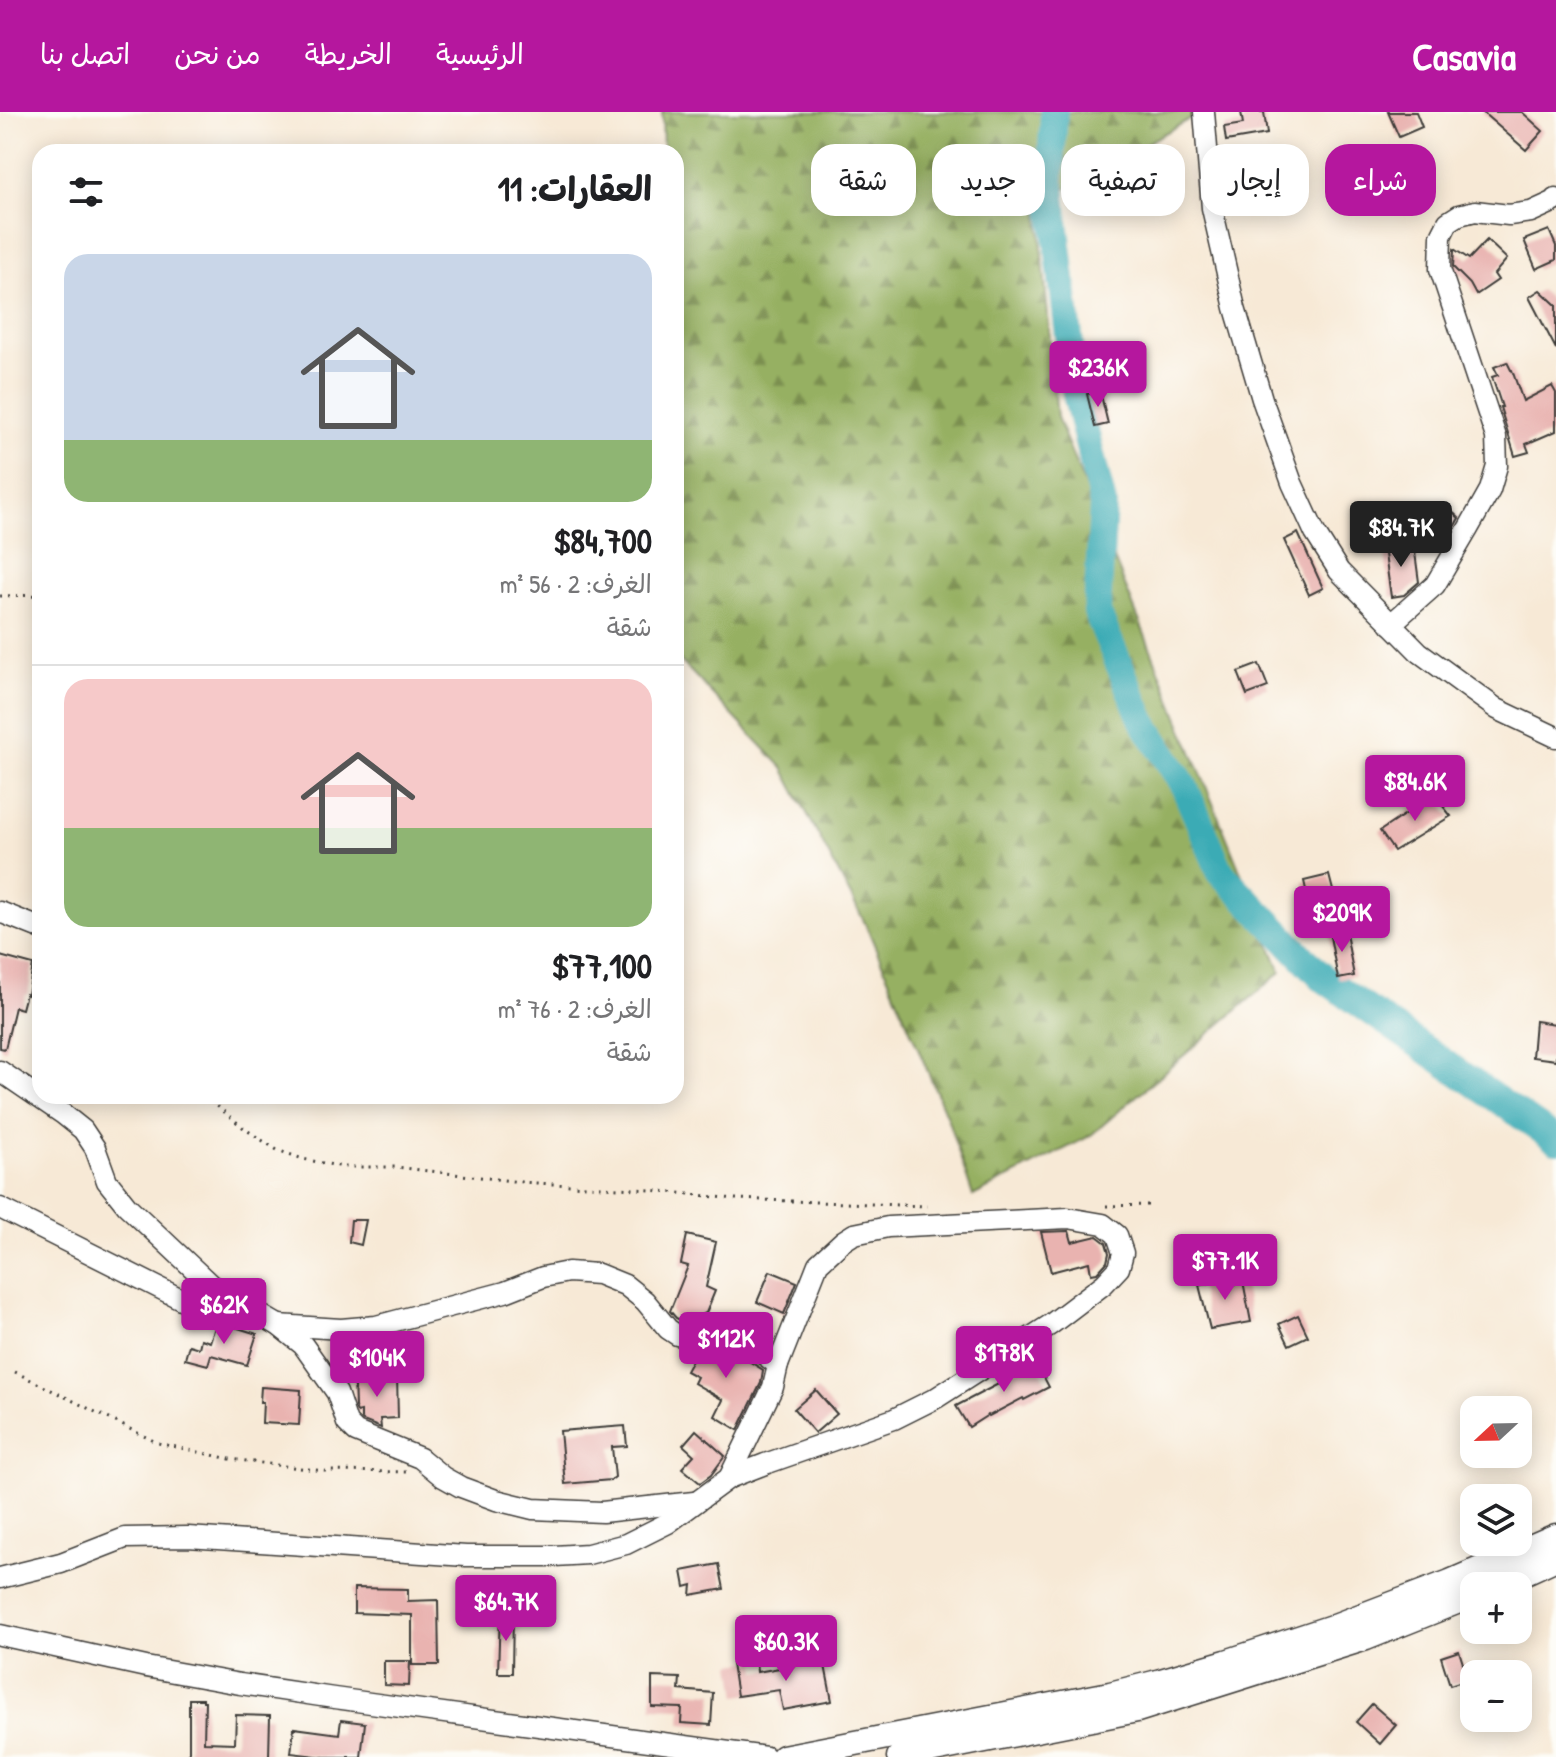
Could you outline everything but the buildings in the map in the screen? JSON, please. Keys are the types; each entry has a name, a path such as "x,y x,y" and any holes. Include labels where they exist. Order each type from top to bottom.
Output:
{"main road":[{"path":"1331,1639 1556,1536"},
{"path":"1526,1572 1556,1558"},
{"path":"899,1757 1113,1704 1154,1683 1226,1662 1331,1639 1380,1632 1460,1601"},
{"path":"783,1757 1113,1704"}],"street":[{"path":"1204,112 1212,208 1244,338 1287,469 1315,533 1339,571 1419,652 1497,709 1556,737"},
{"path":"1391,624 1435,585 1490,490 1497,466 1496,437 1440,269 1441,236 1448,222 1459,215 1475,211 1509,215 1531,212 1556,199"},
{"path":"0,912 32,925"},
{"path":"0,1071 32,1093"},
{"path":"48,1104 83,1130 95,1148 107,1181 127,1206 217,1288 278,1325 303,1345 337,1393 347,1423 356,1432 420,1458 461,1487 533,1509 602,1512 699,1502"},
{"path":"0,1208 189,1303 217,1288"},
{"path":"0,1578 61,1563 125,1538 188,1537 466,1556 588,1554 626,1544 668,1523 729,1478 894,1419 936,1398 1050,1325 1104,1284 1119,1268 1123,1253 1117,1235 1103,1224 1068,1218 888,1227 854,1234 818,1264 778,1365 773,1387 729,1478"},
{"path":"278,1325 341,1329 376,1326 505,1292 543,1277 568,1272 598,1274 625,1285 677,1335 684,1336 715,1325 778,1365"},
{"path":"0,1635 240,1684 766,1757"}],"path":[{"path":"0,596 32,595"},
{"path":"215,1104 277,1150 343,1167 396,1167 521,1182 735,1199 931,1206"},
{"path":"1101,1206 1148,1205"},
{"path":"15,1372 158,1443 230,1459 324,1471 407,1473 433,1467"}],"green space":[{"path":"662,112 1202,112 1145,144 1061,144 1061,191 1045,200 1045,144 932,144 932,216 1039,216 1057,417 1281,972 1090,1136 973,1196 947,1117 866,925 783,768 684,664 684,144 663,144"}],"waterway":[{"path":"1054,112 1050,180 1076,394 1103,504 1097,612 1143,721 1184,786 1221,873 1324,979 1556,1140"}]}
